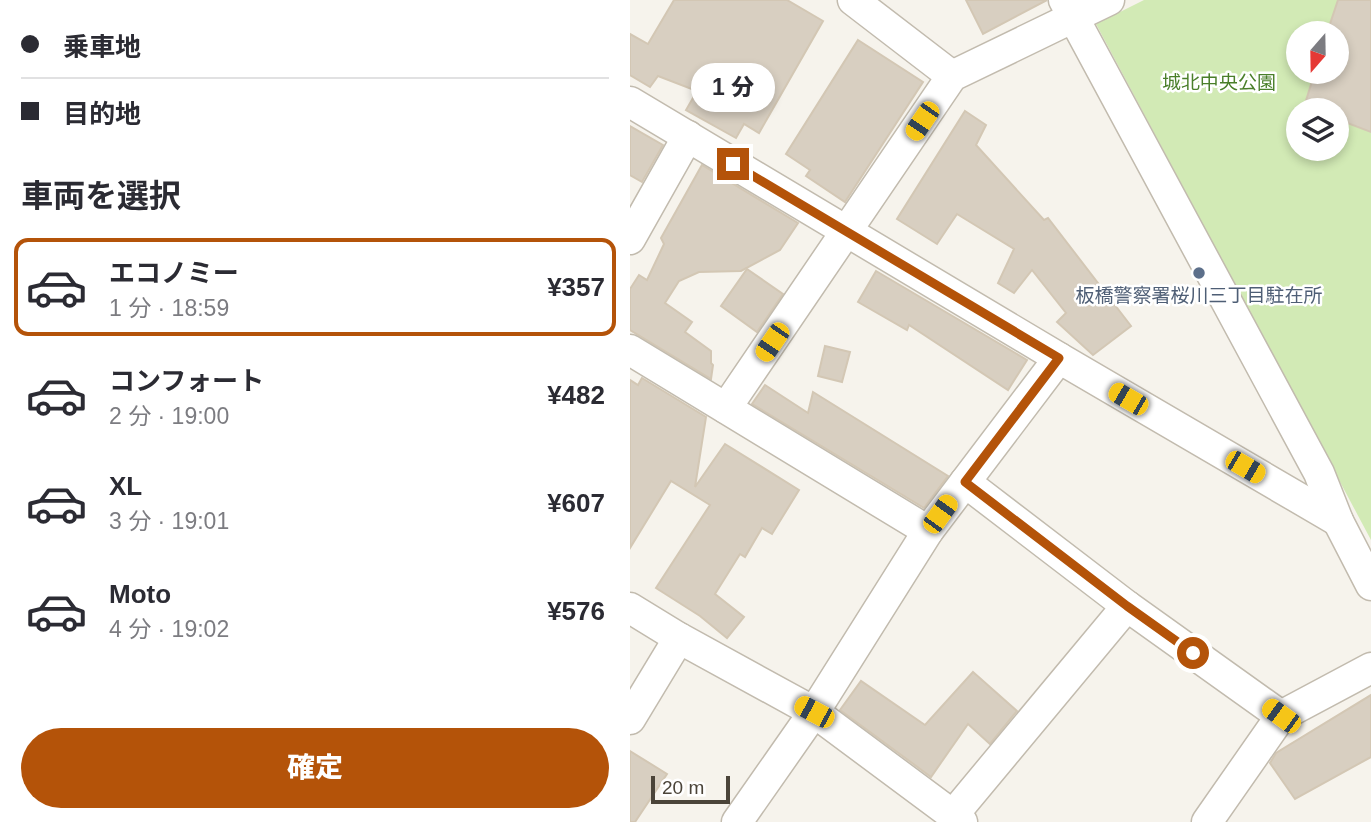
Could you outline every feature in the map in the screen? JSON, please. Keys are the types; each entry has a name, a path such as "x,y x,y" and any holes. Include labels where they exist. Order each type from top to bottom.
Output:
{"street":[{"path":"853,0 952,76"},
{"path":"726,408 952,76 1069,9 1109,0"},
{"path":"1069,9 1319,473 1338,521 1371,585"},
{"path":"630,102 1338,521"},
{"path":"630,239 688,136"},
{"path":"630,350 928,531"},
{"path":"737,822 814,712 928,531 1059,358"},
{"path":"965,482 1127,606 1281,716"},
{"path":"630,608 814,712 958,819 1127,606"},
{"path":"630,719 679,638"},
{"path":"1207,822 1281,716 1371,668"}],"green space":[{"name":"城北中央公園","path":"1144,0 1371,0 1371,540 1096,24"}],"building":[{"path":"674,0 787,0 823,21 759,133 744,124 736,138 686,110 697,91 658,76 650,87 630,75 630,34 648,44"},
{"path":"966,0 1047,0 983,34"},
{"path":"1338,0 1371,0 1371,132 1349,124 1349,98 1307,98 1311,84 1349,84 1349,21 1331,21"},
{"path":"858,40 923,82 845,202 806,176 810,170 786,154"},
{"path":"965,111 986,125 976,145 1044,220 1048,218 1131,326 1093,355 1057,322 1066,313 1032,270 1014,293 998,283 1014,249 957,214 937,244 897,219"},
{"path":"630,126 663,145 642,182 630,175"},
{"path":"702,165 798,223 780,250 741,271 699,272 679,281 665,303 692,322 685,332 711,351 711,379 630,330 630,289 639,275 647,280 664,244 661,238"},
{"path":"747,269 783,294 757,332 721,306"},
{"path":"876,271 1027,360 1008,390 909,325 907,330 858,302"},
{"path":"825,346 850,352 842,382 818,376"},
{"path":"642,378 706,417 695,487 725,444 799,490 772,534 762,528 745,557 740,554 715,594 744,617 727,638 700,616 656,588 710,505 671,481 630,548 630,380 638,385"},
{"path":"765,385 808,413 813,392 948,476 924,508 752,404"},
{"path":"973,672 1017,711 990,744 968,724 931,777 840,710 861,681 925,725"},
{"path":"1371,695 1371,757 1295,799 1270,763 1276,753"},
{"path":"630,751 667,774 635,822 630,822"}],"place":[{"name":"板橋警察署桜川三丁目駐在所","path":"1199,273"}],"route":[{"path":"733,164 1059,358 965,482 1193,653"}]}
